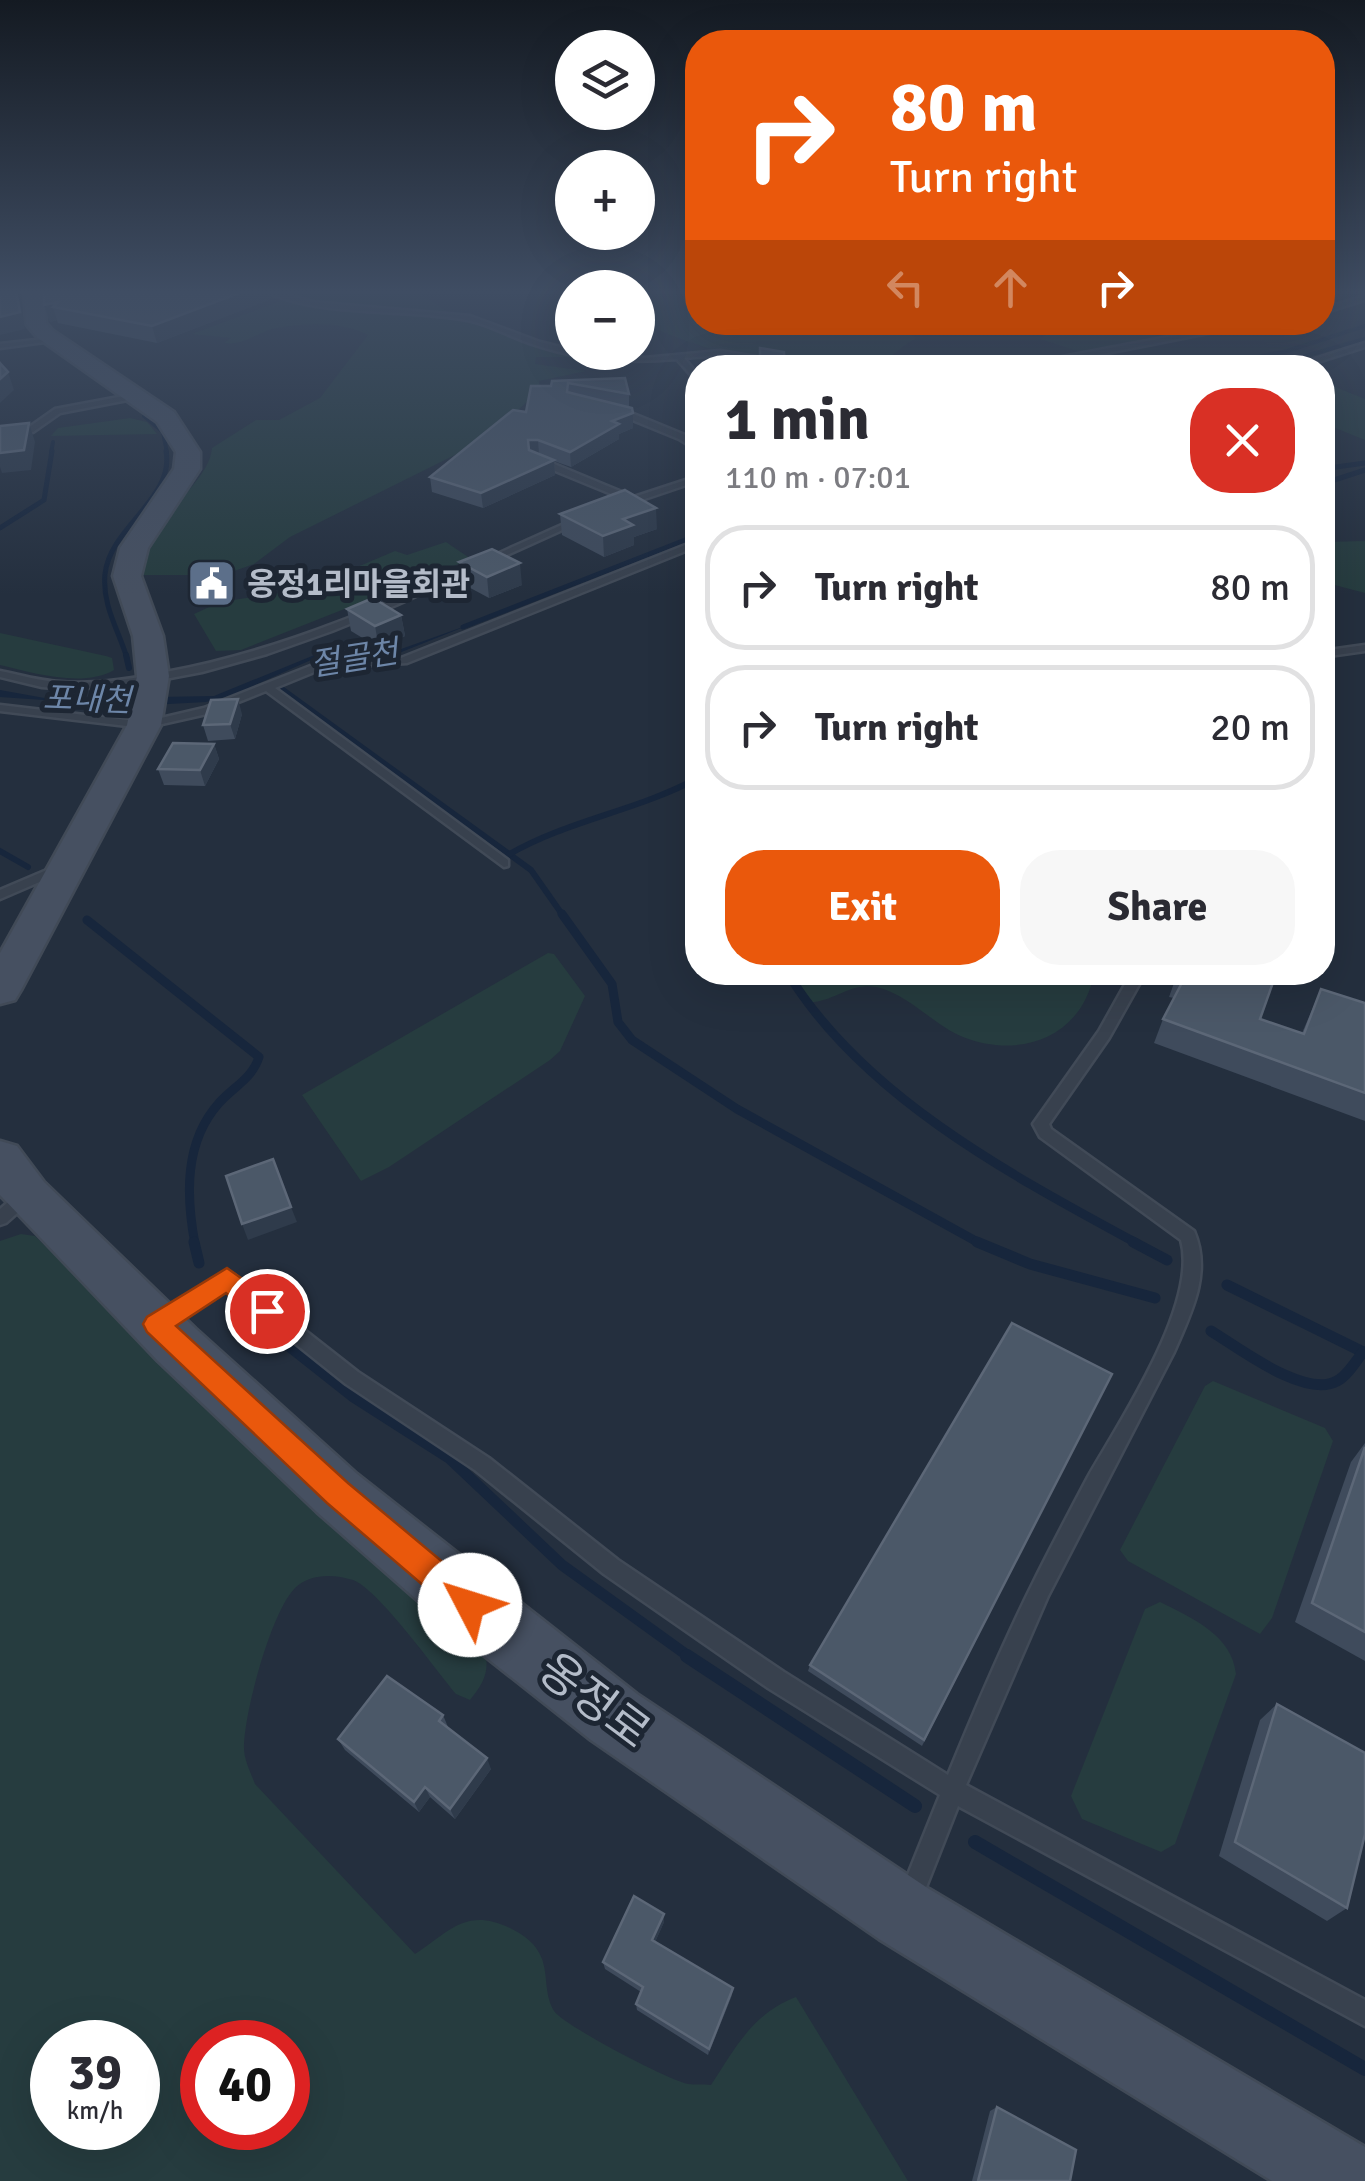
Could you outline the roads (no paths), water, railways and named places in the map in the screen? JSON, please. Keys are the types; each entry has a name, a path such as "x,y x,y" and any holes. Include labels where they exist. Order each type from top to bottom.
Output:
{"street":[{"path":"0,990 69,864 149,700 148,636 128,576 134,548 187,468 188,452 166,417 129,392"},
{"name":"옹정로","path":"9,1191 337,1493 470,1605 614,1717 904,1914 1346,2181"}],"lane":[{"path":"0,432 30,430 58,411 135,396"},
{"path":"602,406 685,439"},
{"path":"535,460 632,499"},
{"path":"613,507 685,482"},
{"path":"0,708 149,700 595,514"},
{"path":"0,674 208,712 322,664 403,660 685,548"},
{"path":"1335,652 1365,648"},
{"path":"268,688 504,863"},
{"path":"0,894 69,864"},
{"path":"904,1914 977,1726 1060,1550 1178,1324 1193,1278 1196,1257 1188,1236 1045,1134 1041,1124 1104,1034 1131,985"},
{"path":"156,1324 227,1279 352,1378 482,1464 655,1599 952,1790 1365,2014"}],"water":[{"name":"포내천","path":"474,623 389,657 311,660 233,695 206,702 131,706 0,697 0,690 50,699 214,696 317,654 390,653"}],"waterway":[{"path":"144,416 163,432 167,453"},
{"path":"51,453 53,442"},
{"path":"0,528 44,500 52,451"},
{"path":"126,656 108,607 105,574 118,542 161,483 166,451"},
{"path":"1335,467 1365,463"},
{"path":"1335,480 1365,470"},
{"name":"절골천","path":"463,627 685,540"},
{"name":"포내천","path":"126,656 129,668"},
{"path":"280,688 509,854"},
{"path":"509,854 554,833 685,784"},
{"path":"0,851 28,867"},
{"path":"509,854 531,870 564,917"},
{"path":"562,914 612,984 618,1022 632,1040 737,1109 979,1243"},
{"path":"87,920 259,1057 247,1077 219,1103 199,1135 189,1189 195,1244"},
{"path":"796,985 856,1058 898,1095 992,1161 1138,1244"},
{"path":"194,1242 199,1263"},
{"path":"1133,1242 1167,1260"},
{"path":"979,1243 1030,1264 1155,1298"},
{"path":"1227,1285 1363,1352"},
{"path":"232,1301 352,1396 449,1458 562,1565 691,1658"},
{"path":"1211,1331 1272,1369 1308,1383 1324,1385 1337,1381 1363,1352"},
{"path":"687,1656 915,1806"},
{"path":"975,1842 1365,2069"}],"place":[{"name":"옹정1리마을회관","path":"212,584"}]}
